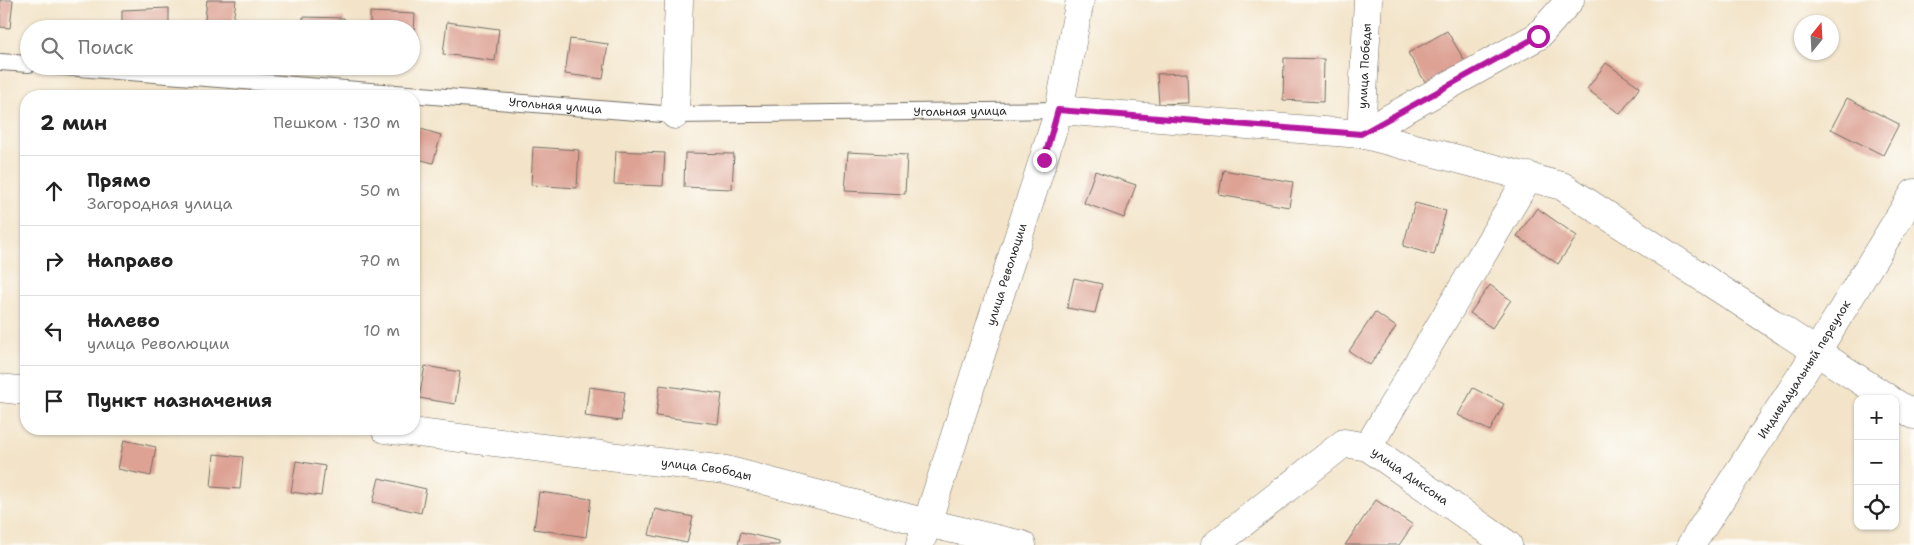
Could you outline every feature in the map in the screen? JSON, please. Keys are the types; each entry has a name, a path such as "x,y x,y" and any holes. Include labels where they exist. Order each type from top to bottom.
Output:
{"street":[{"path":"675,115 678,0"},
{"name":"улица Революции","path":"923,534 1058,110 1080,0"},
{"name":"улица Победы","path":"1361,134 1368,0"},
{"path":"1361,134 1538,36 1570,0"},
{"path":"1058,110 1361,134 1562,186 1883,395"},
{"path":"1368,447 1529,176"},
{"name":"Индивидуальный переулок","path":"1692,545 1817,352 1914,194"},
{"path":"0,388 20,390"},
{"path":"1899,405 1914,415"},
{"name":"улица Свободы","path":"420,433 726,470 923,534 1022,545"},
{"name":"улица Диксона","path":"1215,545 1344,444 1368,447 1508,545"}],"lane":[{"path":"0,62 20,63"},
{"name":"Угольная улица","path":"167,75 358,90"},
{"name":"Угольная улица","path":"420,95 675,115 1058,110"}],"building":[{"path":"0,0 13,0 10,28 0,27"},
{"path":"207,0 236,0 233,20 205,20"},
{"path":"169,8 169,20 122,20 122,10"},
{"path":"370,12 415,14 415,20 370,20"},
{"path":"303,17 344,18 344,20 303,20"},
{"path":"447,22 499,29 495,61 443,54"},
{"path":"1447,31 1469,68 1430,90 1408,53"},
{"path":"570,39 608,44 603,79 565,74"},
{"path":"1284,58 1324,59 1323,102 1283,100"},
{"path":"1606,63 1640,87 1620,114 1587,89"},
{"path":"1187,73 1188,103 1159,104 1157,74"},
{"path":"1847,98 1899,124 1883,155 1831,129"},
{"path":"420,129 441,135 433,163 420,160"},
{"path":"533,147 579,150 577,188 531,185"},
{"path":"616,151 665,153 663,186 614,184"},
{"path":"848,152 907,155 905,194 845,191"},
{"path":"685,153 734,154 732,189 684,187"},
{"path":"1223,170 1293,182 1289,207 1219,195"},
{"path":"1095,171 1136,185 1124,218 1084,203"},
{"path":"1415,203 1446,211 1434,255 1403,246"},
{"path":"1537,208 1577,236 1558,264 1517,236"},
{"path":"1074,278 1102,284 1095,313 1067,308"},
{"path":"1490,285 1511,300 1492,328 1470,313"},
{"path":"1375,312 1396,327 1370,365 1349,351"},
{"path":"425,366 460,372 455,404 420,398"},
{"path":"660,385 722,394 718,424 656,416"},
{"path":"589,387 625,392 621,421 585,416"},
{"path":"1473,388 1504,404 1490,431 1458,415"},
{"path":"124,440 156,447 151,476 118,469"},
{"path":"214,454 243,457 240,489 211,487"},
{"path":"296,461 325,466 321,496 291,492"},
{"path":"379,478 426,489 421,513 373,502"},
{"path":"539,492 591,499 586,537 534,529"},
{"path":"1376,500 1413,525 1399,545 1345,545"},
{"path":"655,509 693,517 687,543 649,535"},
{"path":"741,532 779,541 779,545 738,545"}],"route":[{"path":"1044,160 1058,110 1361,134 1538,36"}]}
